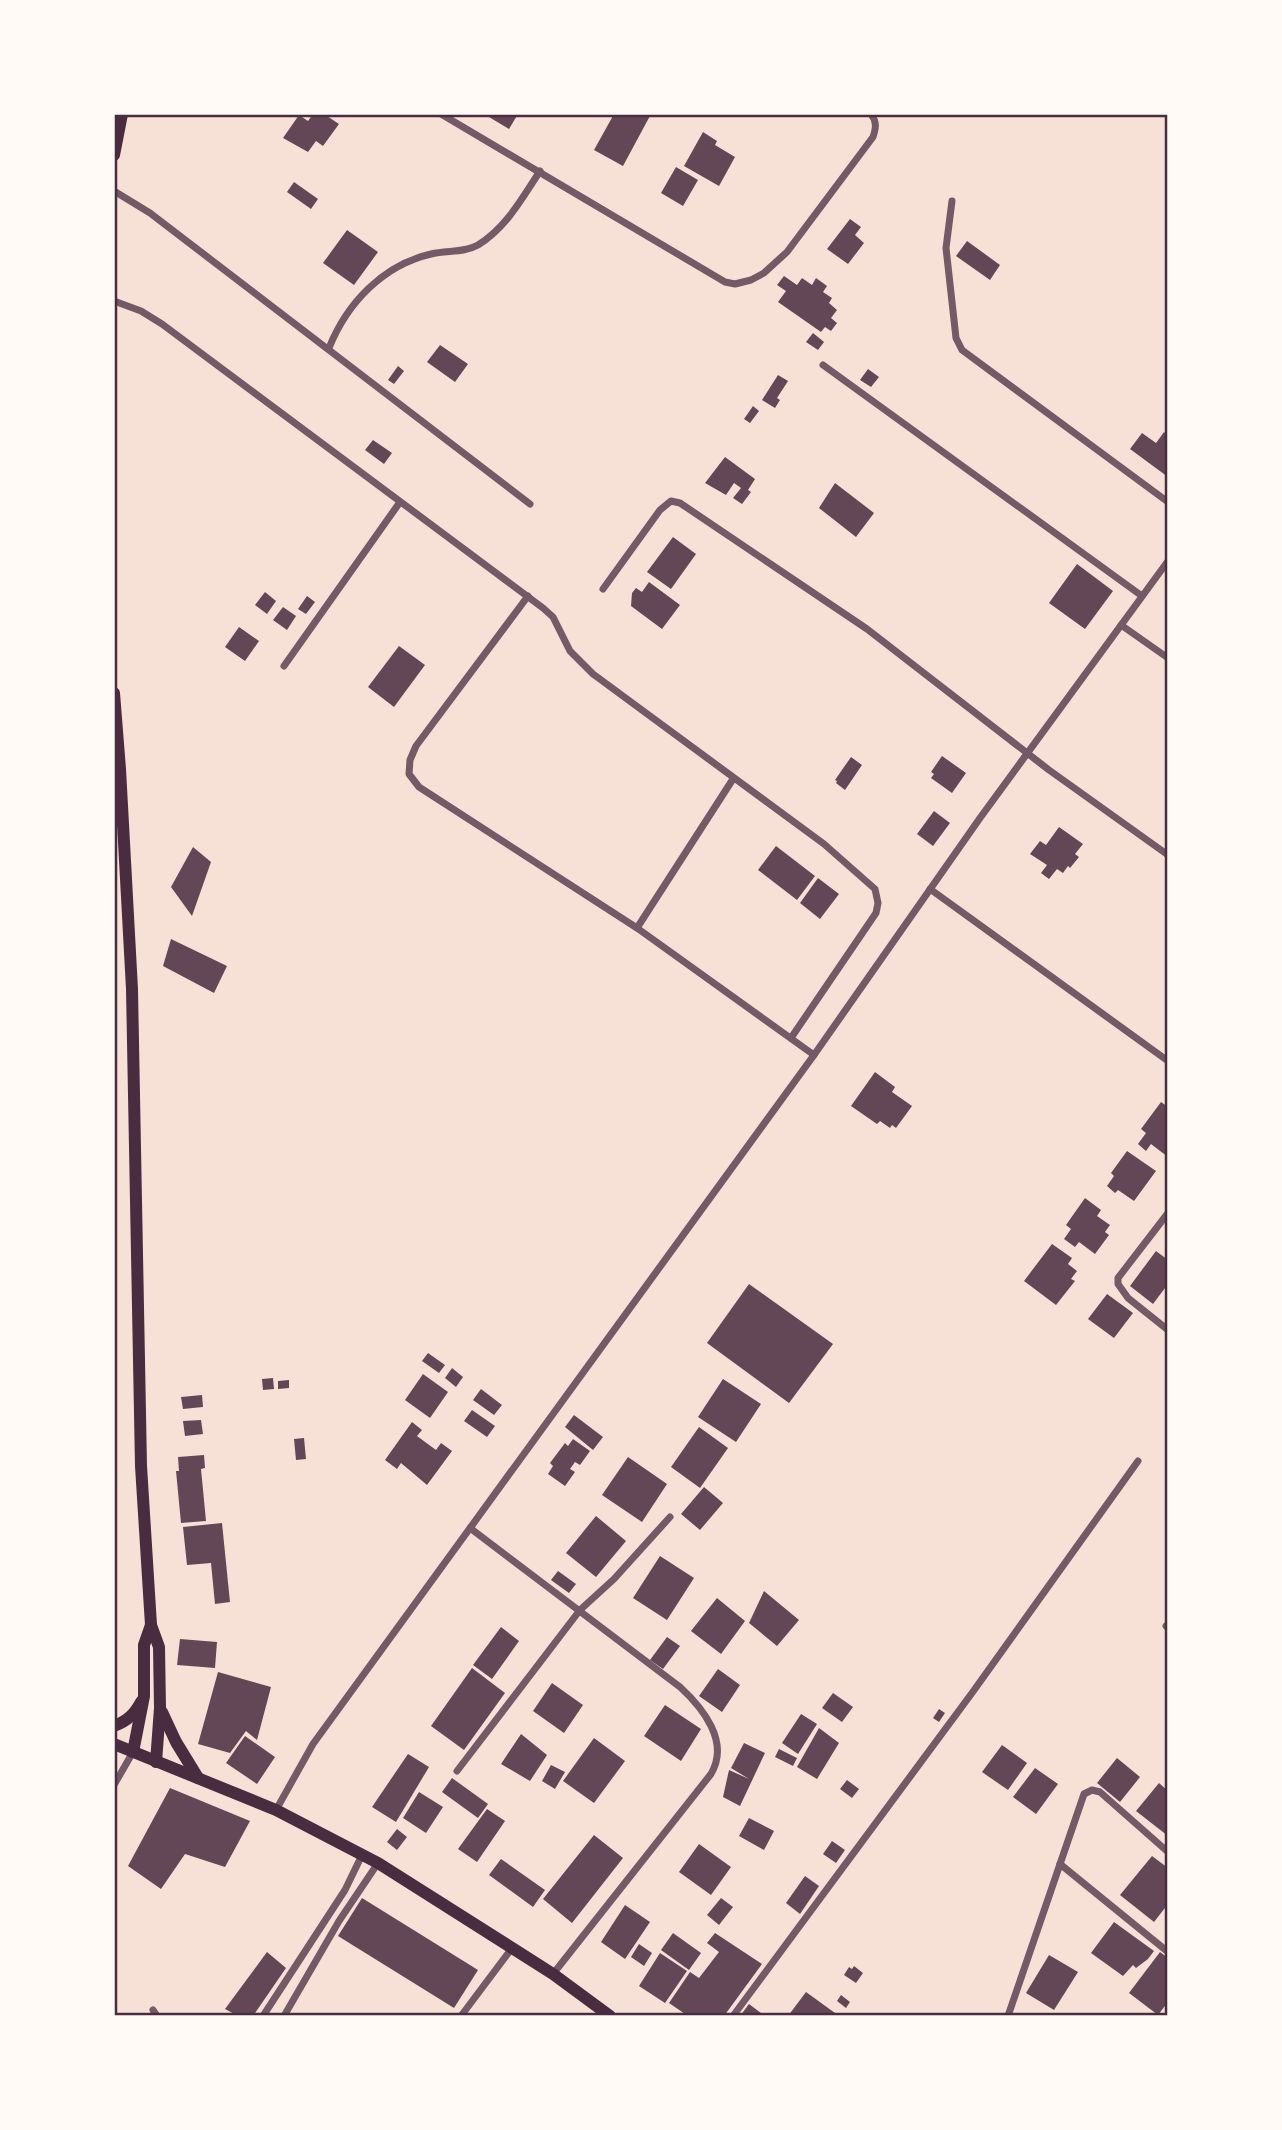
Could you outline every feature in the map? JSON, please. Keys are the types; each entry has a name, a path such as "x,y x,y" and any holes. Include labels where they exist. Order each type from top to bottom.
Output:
{"main road":[{"path":"114,155 122,114"},
{"path":"114,693 132,989 141,1466 151,1625 159,1647 160,1708 156,1762"},
{"path":"133,1752 144,1696 144,1645 151,1625"},
{"path":"114,1726 127,1721 135,1713 144,1696"},
{"path":"160,1708 198,1779"},
{"path":"114,1744 276,1810 378,1863 553,1973 610,2016"}],"street":[{"path":"441,114 725,282 743,284 764,273 788,252 873,137 876,120 872,114"},
{"path":"328,348 354,303 374,283 394,267 412,259 475,247 509,217 540,171"},
{"path":"114,191 149,213 530,504"},
{"path":"953,201 946,248 956,338 961,350 1168,502"},
{"path":"114,301 141,311 162,324 528,596 553,617 570,651 593,674 834,853 875,889 878,903 876,913 791,1038"},
{"path":"823,365 1142,596"},
{"path":"603,589 660,510 669,502 677,501 867,629 1027,753 1168,855"},
{"path":"284,666 400,502"},
{"path":"276,1810 313,1744 814,1055 1027,753 1168,561"},
{"path":"528,596 416,746 410,760 409,774 419,787 637,928 814,1055"},
{"path":"1121,625 1168,658"},
{"path":"637,928 733,779"},
{"path":"930,889 1168,1061"},
{"path":"1168,1213 1118,1278 1118,1284 1128,1298 1168,1330"},
{"path":"733,2016 972,1693 1138,1461"},
{"path":"457,1771 580,1610 614,1578 670,1517"},
{"path":"470,1528 693,1698 713,1730 719,1754 712,1774 553,1973"},
{"path":"114,1785 133,1752"},
{"path":"1008,2016 1081,1798 1092,1790 1100,1792 1168,1852"},
{"path":"263,2016 345,1890 362,1855"},
{"path":"284,2016 339,1921 378,1863"},
{"path":"1060,1864 1168,1952"},
{"path":"461,2016 512,1948"}],"building":[{"path":"313,114 324,114 339,124 323,146 316,141 308,152 283,138 299,115 308,121"},
{"path":"484,114 518,114 509,129"},
{"path":"614,114 651,114 623,166 594,150"},
{"path":"703,132 717,141 715,145 735,157 719,186 684,166"},
{"path":"676,167 698,180 683,206 661,193"},
{"path":"294,182 318,199 311,209 287,192"},
{"path":"850,219 861,227 855,235 864,243 848,264 827,249"},
{"path":"347,230 378,252 354,285 323,263"},
{"path":"967,241 1000,265 990,280 956,256"},
{"path":"784,276 797,285 802,278 812,285 816,278 827,286 823,292 832,298 829,303 837,310 831,318 837,323 831,331 825,327 821,332 778,302 786,291 777,285"},
{"path":"813,333 824,342 818,350 806,342"},
{"path":"440,345 468,364 455,382 427,362"},
{"path":"398,366 404,371 394,384 388,380"},
{"path":"868,369 879,377 871,387 860,380"},
{"path":"778,375 788,381 777,398 780,400 775,408 762,400"},
{"path":"753,406 759,411 750,423 744,419"},
{"path":"1164,432 1168,436 1168,477 1130,449 1142,433 1156,443"},
{"path":"373,440 392,453 384,464 365,450"},
{"path":"725,457 755,479 748,490 751,492 742,504 733,498 741,488 734,483 726,495 705,483"},
{"path":"835,483 874,513 856,537 819,508"},
{"path":"673,537 696,554 671,589 647,572"},
{"path":"1077,564 1113,591 1085,629 1049,603"},
{"path":"649,582 680,605 662,629 631,606 632,593 636,588 642,592"},
{"path":"265,592 276,601 267,614 255,605"},
{"path":"307,596 315,602 306,614 298,609"},
{"path":"283,607 296,616 287,630 273,620"},
{"path":"239,627 259,641 245,661 225,647"},
{"path":"399,646 425,665 394,707 368,687"},
{"path":"942,756 966,773 952,793 931,778 934,774 931,772"},
{"path":"851,757 862,765 845,790 835,780"},
{"path":"934,811 950,823 933,846 917,834"},
{"path":"1059,827 1083,844 1075,854 1079,857 1070,868 1068,866 1063,873 1057,869 1049,879 1041,873 1047,865 1030,854 1040,841 1046,845"},
{"path":"776,846 815,876 797,900 758,870"},
{"path":"193,847 211,862 192,916 171,887"},
{"path":"818,878 839,894 820,919 800,903"},
{"path":"171,939 227,966 214,993 163,966"},
{"path":"875,1072 895,1087 892,1092 912,1106 896,1128 892,1125 890,1128 880,1121 877,1124 851,1106"},
{"path":"1161,1102 1168,1107 1168,1157 1151,1144 1146,1151 1138,1144 1146,1133 1141,1129"},
{"path":"1127,1151 1156,1171 1134,1201 1118,1190 1115,1193 1107,1186 1114,1176 1111,1173"},
{"path":"1085,1198 1101,1210 1097,1216 1110,1225 1105,1232 1109,1235 1095,1254 1079,1242 1075,1247 1064,1239 1071,1229 1066,1225"},
{"path":"1052,1244 1072,1258 1068,1264 1077,1271 1071,1279 1075,1281 1056,1305 1024,1281"},
{"path":"1156,1251 1168,1260 1168,1284 1153,1304 1130,1286"},
{"path":"749,1284 833,1344 789,1403 707,1343"},
{"path":"1107,1294 1133,1313 1114,1338 1088,1319"},
{"path":"428,1353 445,1365 439,1373 422,1361"},
{"path":"452,1368 463,1377 456,1387 445,1378"},
{"path":"423,1374 448,1392 430,1418 405,1400"},
{"path":"273,1378 274,1389 263,1390 262,1379"},
{"path":"723,1379 761,1404 736,1442 698,1417"},
{"path":"289,1380 289,1388 278,1389 278,1381"},
{"path":"481,1389 502,1405 494,1415 473,1400"},
{"path":"202,1395 203,1407 183,1409 181,1397"},
{"path":"472,1410 495,1426 487,1437 464,1421"},
{"path":"574,1415 603,1437 593,1450 565,1427"},
{"path":"201,1420 203,1434 185,1436 183,1421"},
{"path":"412,1422 422,1430 417,1436 436,1450 441,1443 452,1451 427,1485 401,1463 397,1469 385,1460"},
{"path":"699,1427 728,1448 700,1488 671,1467"},
{"path":"304,1438 306,1459 296,1460 294,1439"},
{"path":"573,1439 590,1451 580,1465 575,1462 570,1469 575,1472 565,1486 548,1474 553,1466 550,1463 565,1443 568,1446"},
{"path":"204,1455 205,1468 201,1469 206,1521 181,1523 176,1471 179,1471 178,1457"},
{"path":"628,1457 667,1484 642,1522 602,1495"},
{"path":"704,1487 723,1503 700,1530 681,1514"},
{"path":"596,1516 626,1541 596,1577 566,1553"},
{"path":"222,1523 230,1602 215,1604 211,1563 187,1565 183,1527"},
{"path":"660,1556 694,1578 667,1620 633,1598"},
{"path":"558,1571 576,1584 569,1593 551,1580"},
{"path":"764,1591 799,1620 777,1646 749,1623"},
{"path":"717,1598 745,1621 721,1654 691,1631"},
{"path":"501,1627 519,1641 492,1679 473,1665"},
{"path":"667,1637 680,1646 663,1669 650,1660"},
{"path":"180,1639 217,1642 215,1668 177,1665"},
{"path":"472,1668 505,1693 464,1750 431,1726"},
{"path":"718,1669 740,1685 722,1712 699,1696"},
{"path":"218,1672 271,1687 257,1740 246,1731 230,1753 198,1744"},
{"path":"552,1683 583,1705 564,1733 533,1711"},
{"path":"833,1693 853,1707 842,1722 822,1708"},
{"path":"665,1705 701,1729 681,1761 644,1736"},
{"path":"939,1709 945,1713 939,1722 933,1718"},
{"path":"801,1714 817,1724 798,1754 782,1743"},
{"path":"819,1728 839,1743 817,1779 797,1767"},
{"path":"521,1734 547,1755 530,1781 501,1764"},
{"path":"245,1736 275,1757 257,1784 226,1763"},
{"path":"594,1738 625,1761 594,1803 563,1781"},
{"path":"744,1743 765,1753 740,1806 723,1797 729,1770 749,1779 731,1768"},
{"path":"1002,1745 1027,1763 1008,1790 982,1772"},
{"path":"779,1749 797,1758 793,1766 775,1757"},
{"path":"408,1754 429,1767 396,1822 372,1807"},
{"path":"1117,1758 1140,1777 1120,1802 1097,1783"},
{"path":"551,1765 565,1772 555,1789 542,1781"},
{"path":"1035,1768 1058,1784 1036,1814 1013,1797"},
{"path":"452,1778 488,1804 478,1818 442,1792"},
{"path":"847,1780 859,1789 852,1798 840,1789"},
{"path":"1159,1783 1168,1791 1168,1836 1136,1811"},
{"path":"170,1788 250,1821 225,1867 185,1854 161,1889 128,1866"},
{"path":"419,1792 443,1807 426,1833 403,1818"},
{"path":"487,1809 505,1821 477,1862 458,1849"},
{"path":"749,1818 774,1831 764,1850 739,1836"},
{"path":"397,1829 407,1837 397,1850 387,1842"},
{"path":"594,1835 623,1858 572,1923 543,1899"},
{"path":"832,1841 845,1850 836,1863 823,1854"},
{"path":"699,1844 731,1867 711,1895 679,1872"},
{"path":"1152,1856 1168,1868 1168,1904 1154,1922 1120,1895"},
{"path":"501,1859 545,1890 533,1907 489,1875"},
{"path":"805,1876 819,1886 800,1914 786,1903"},
{"path":"362,1898 478,1970 454,2008 338,1936"},
{"path":"721,1898 733,1907 719,1925 707,1915"},
{"path":"625,1905 650,1922 625,1959 601,1942"},
{"path":"1114,1922 1154,1951 1148,1959 1136,1968 1133,1965 1123,1976 1091,1953"},
{"path":"673,1933 701,1953 689,1970 661,1950"},
{"path":"715,1933 762,1964 724,2016 688,2016 669,2003 690,1972 699,1978 719,1952 707,1943"},
{"path":"639,1944 652,1953 644,1966 631,1957"},
{"path":"267,1952 286,1968 253,2016 238,2016 225,2009"},
{"path":"1160,1952 1168,1958 1168,2002 1158,2015 1129,1993"},
{"path":"660,1953 687,1971 665,2003 639,1986"},
{"path":"1049,1955 1078,1972 1054,2010 1026,1993"},
{"path":"854,1966 863,1973 856,1983 844,1975 849,1967 852,1969"},
{"path":"806,1992 835,2013 833,2016 788,2016"},
{"path":"841,1995 850,2002 846,2008 837,2001"},
{"path":"749,2004 765,2016 740,2016"}]}
